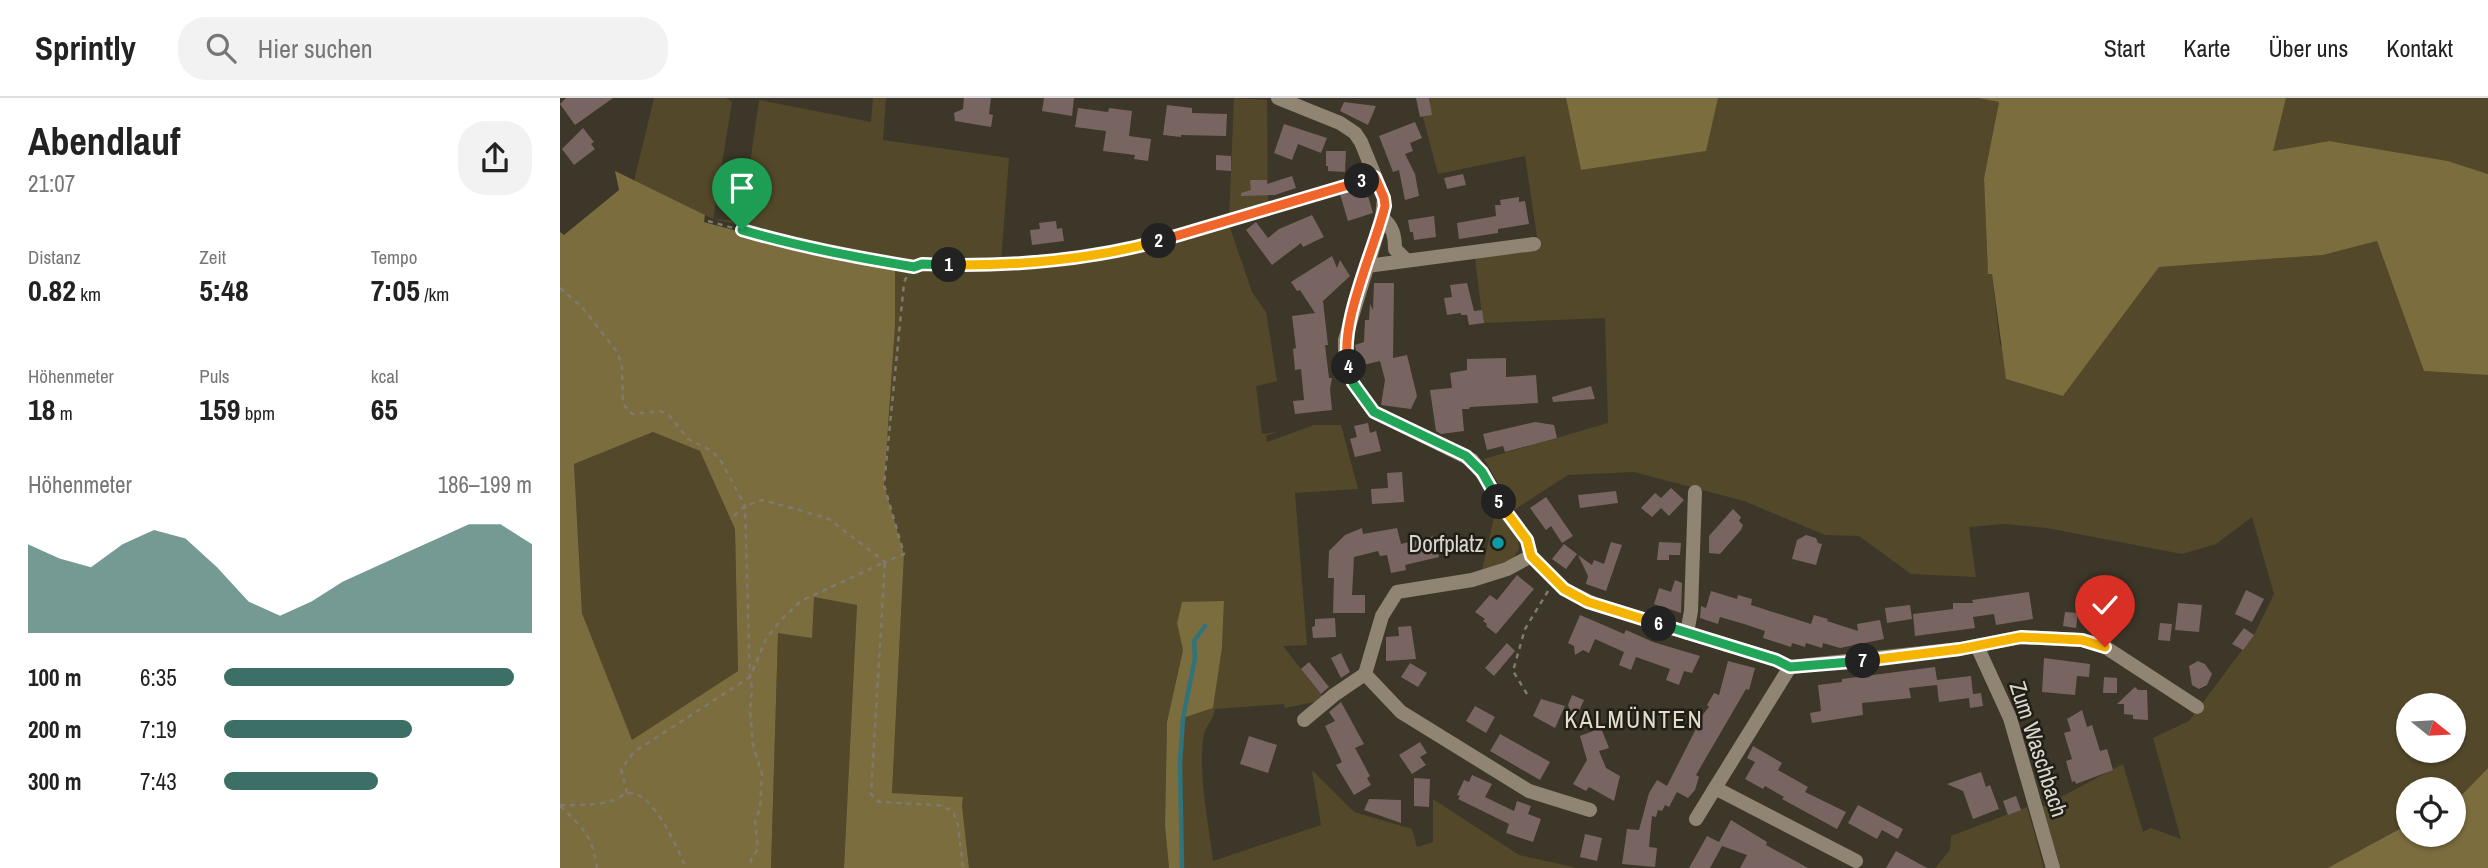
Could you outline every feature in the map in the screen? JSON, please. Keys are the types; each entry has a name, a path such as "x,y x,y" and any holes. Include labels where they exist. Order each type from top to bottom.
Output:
{"street":[{"path":"1278,98 1349,128 1361,142 1384,198 1382,218 1345,340 1345,355 1355,386 1379,415 1472,460 1527,540 1531,556 1554,581 1571,593 1588,602 1776,660 1790,667 1889,658 2021,637 2091,642 2105,647 2197,707"},
{"path":"1382,218 1390,223 1395,237 1395,249 1406,260"},
{"path":"1367,266 1534,244"},
{"path":"1687,633 1692,611 1695,492"},
{"path":"1304,720 1334,695 1366,674 1382,616 1397,592 1472,580 1507,569 1531,556"},
{"name":"Zum Waschbach","path":"1977,646 2010,718 2053,868"},
{"path":"1696,819 1790,667"},
{"path":"1366,674 1401,712 1529,791 1590,810"},
{"path":"1715,788 1856,861"}],"path":[{"path":"626,793 621,769 634,751 750,677 766,639 801,601 904,554 884,485 904,283 909,271 922,264 1001,264 1125,250 1375,177"},
{"path":"708,220 802,247 914,267"},
{"path":"560,288 582,307 618,353 622,368 623,404 632,414 660,411 670,416 688,439 712,451 721,461 745,506 752,688 750,710 753,745 762,774 760,808 755,822 758,848 750,868"},
{"path":"734,516 745,506 762,500 830,519 886,562"},
{"path":"886,562 871,794 879,802 938,805 953,811 958,825 963,868"},
{"path":"1527,694 1513,671 1525,629 1554,581"},
{"path":"560,805 584,805 614,800 626,793 637,795 646,800 674,842 686,868"},
{"path":"560,805 583,829 594,846 597,868"}],"shaded area":[{"path":"654,98 726,98 732,102 713,219 634,181"},
{"path":"873,98 886,98 883,140 1009,158 1001,262 905,262 713,219 742,221 759,100 871,122"},
{"path":"1234,98 1267,100 1268,206 1229,220"},
{"path":"1429,98 1566,98 1581,170 1705,151 1718,98 1978,98 1999,102 1984,178 1988,273 1992,273 2000,345 2063,396 2159,267 2323,255 2377,241 2424,371 2488,375 2488,768 2466,791 2466,777 2396,777 2396,847 2466,847 2488,868 2060,868 2042,807 2123,764 2143,832 2151,828 2181,839 2153,738 2189,721 2255,633 2274,594 2252,517 2216,544 2182,554 2047,528 2003,524 1969,527 1976,577 1911,574 1859,536 1825,535 1744,501 1634,472 1568,475 1514,510 1484,459 1608,423 1605,318 1483,323 1475,258 1539,250 1525,156 1438,174 1423,117 1431,115"},
{"path":"1566,98 1718,98 1706,151 1581,170"},
{"path":"1978,98 2286,98 2273,151 2329,141 2448,161 2488,174 2488,375 2424,371 2377,241 2323,255 2159,267 2063,396 2006,379 1992,274 1988,274 1984,178 1999,102"},
{"path":"2286,98 2488,98 2488,174 2448,161 2329,141 2272,151"},
{"path":"615,171 705,215 704,222 801,252 895,267 895,326 884,485 904,554 892,793 963,797 969,868 844,868 857,605 814,597 812,638 778,633 771,868 560,868 560,232 564,235 619,190","holes":["653,432 700,451 735,529 738,671 632,740 582,613 574,464"]},
{"path":"1229,225 1252,292 1266,312 1277,381 1256,386 1262,434 1277,432 1266,436 1267,442 1314,425 1341,425 1358,489 1295,493 1307,645 1283,646 1323,697 1319,701 1285,708 1284,704 1215,709 1204,734 1202,748 1204,797 1213,861 1321,825 1312,770 1354,812 1412,829 1417,847 1433,842 1433,799 1519,855 1577,868 1180,868 1183,718 1213,708 1222,648 1224,602 1182,602 1177,623 1183,650 1167,722 1165,826 1169,868 969,868 963,797 892,793 904,554 884,485 895,326 895,267 964,269 1150,250"},
{"path":"653,432 700,451 735,529 738,671 632,741 582,613 574,464"},
{"path":"1496,509 1518,537 1519,549 1512,560 1482,570"},
{"path":"813,596 857,605 844,868 771,868 778,633"},
{"path":"1224,601 1222,648 1213,708 1183,718 1180,763 1182,862 1180,868 1169,868 1165,826 1167,722 1183,650 1177,623 1182,602"},
{"path":"2488,768 2488,868 2328,868 2396,831 2396,847 2466,847 2466,791"},
{"path":"2027,807 2044,868 1935,868 1950,850 1951,836"}],"building":[{"path":"566,98 613,98 575,125 560,104"},
{"path":"964,98 991,98 991,127 955,121 954,113 963,109"},
{"path":"1044,98 1074,98 1072,116 1042,111"},
{"path":"1416,98 1429,98 1432,115 1420,117"},
{"path":"1344,102 1376,106 1368,125 1340,111"},
{"path":"1167,105 1192,108 1192,113 1227,114 1226,136 1163,135"},
{"path":"1078,108 1108,112 1109,108 1132,111 1129,136 1151,139 1148,161 1134,159 1135,155 1103,151 1106,131 1075,127"},
{"path":"1415,122 1422,138 1410,143 1413,151 1405,154 1415,174 1419,196 1405,200 1399,170 1393,172 1379,136"},
{"path":"1284,124 1327,138 1321,153 1298,144 1292,160 1274,153"},
{"path":"583,128 594,142 591,144 595,149 574,165 562,149"},
{"path":"1326,151 1346,151 1345,172 1328,171"},
{"path":"1216,155 1231,156 1231,171 1216,170"},
{"path":"1463,174 1466,185 1447,189 1444,178"},
{"path":"1292,176 1296,188 1275,195 1241,196 1241,193 1251,190 1250,180 1267,180 1267,184"},
{"path":"1357,186 1359,191 1366,189 1373,213 1348,221 1339,191"},
{"path":"1519,197 1519,202 1525,201 1529,224 1498,229 1498,233 1459,239 1457,223 1496,216 1495,205 1501,205 1500,200"},
{"path":"1312,215 1324,237 1303,247 1301,243 1272,265 1246,230 1256,222 1268,238 1279,229"},
{"path":"1434,216 1436,237 1414,240 1408,220"},
{"path":"1056,221 1057,229 1062,228 1064,241 1032,245 1030,230 1040,229 1039,223"},
{"path":"1332,256 1337,268 1340,260 1350,276 1323,301 1328,345 1325,345 1329,378 1332,378 1332,410 1295,414 1293,401 1304,400 1301,369 1295,370 1293,349 1296,348 1292,316 1315,313 1300,290 1297,291 1291,282"},
{"path":"1374,283 1394,283 1393,358 1407,355 1417,396 1411,409 1381,405 1385,380 1380,361 1359,366 1355,345 1364,342 1365,320 1369,320 1370,304 1373,310"},
{"path":"1467,283 1474,311 1482,310 1484,323 1469,325 1467,315 1447,315 1444,298 1452,297 1450,285"},
{"path":"1506,358 1506,377 1536,375 1538,403 1462,409 1464,431 1441,434 1436,431 1430,390 1452,388 1450,373 1467,370 1467,359"},
{"path":"1591,386 1595,399 1553,402 1552,397"},
{"path":"1535,422 1554,425 1557,438 1505,452 1503,446 1487,450 1483,434"},
{"path":"1368,423 1370,433 1376,431 1381,451 1355,457 1350,439 1357,437 1354,426"},
{"path":"1402,472 1404,502 1372,504 1371,489 1388,488 1387,473"},
{"path":"1671,488 1684,500 1669,516 1661,508 1652,517 1641,508 1655,493 1661,498"},
{"path":"1616,491 1618,503 1580,508 1578,495"},
{"path":"1546,497 1573,536 1562,543 1551,526 1546,530 1530,508"},
{"path":"1733,509 1741,517 1741,530 1720,554 1709,553 1709,536"},
{"path":"1362,528 1363,534 1397,528 1401,544 1434,536 1439,557 1405,565 1406,570 1391,573 1387,555 1380,556 1378,551 1354,557 1352,595 1365,595 1365,613 1333,613 1334,578 1328,578 1329,551 1345,535"},
{"path":"1806,535 1816,538 1818,543 1822,544 1816,565 1792,559 1797,540"},
{"path":"1611,542 1622,545 1606,591 1586,584 1588,576 1578,555 1592,565 1594,560 1604,564"},
{"path":"1659,542 1681,543 1680,555 1669,555 1669,560 1657,560"},
{"path":"1564,544 1577,554 1566,569 1552,559"},
{"path":"1517,575 1534,589 1496,634 1486,626 1483,621 1485,619 1475,612 1490,595 1497,600"},
{"path":"1675,580 1682,583 1681,613 1654,604 1659,588 1671,592"},
{"path":"2091,580 2116,583 2113,611 2089,608"},
{"path":"2246,590 2264,599 2252,622 2235,614"},
{"path":"1711,591 1737,599 1738,595 1752,599 1751,605 1811,624 1814,615 1858,631 1857,624 1880,620 1884,639 1840,648 1823,643 1822,648 1806,643 1805,647 1792,643 1791,647 1763,638 1765,631 1744,624 1720,617 1718,624 1700,618 1701,606 1706,608"},
{"path":"2029,592 2033,619 1996,625 1994,614 1973,617 1975,628 1915,636 1913,614 1953,609 1953,603 1973,603 1972,600"},
{"path":"2178,603 2202,605 2199,632 2175,630"},
{"path":"1910,605 1912,619 1887,623 1885,608"},
{"path":"2065,612 2078,613 2076,628 2063,626"},
{"path":"1580,615 1624,634 1626,630 1653,642 1700,656 1692,673 1684,671 1679,685 1666,680 1670,669 1636,657 1631,670 1619,665 1624,652 1595,639 1589,653 1583,650 1575,655 1574,646 1568,643"},
{"path":"1335,618 1336,637 1313,638 1312,627 1315,626 1315,619"},
{"path":"2160,623 2172,624 2170,641 2158,640"},
{"path":"1411,626 1416,659 1386,661 1386,637 1399,636 1398,627"},
{"path":"2244,628 2254,635 2243,650 2232,644"},
{"path":"1507,643 1515,651 1494,676 1485,668"},
{"path":"1341,653 1350,672 1341,678 1331,658"},
{"path":"2044,658 2090,664 2089,677 2077,676 2075,695 2042,692"},
{"path":"1728,661 1755,668 1749,690 1746,689 1696,775 1699,777 1695,790 1688,798 1677,792 1669,807 1665,805 1662,811 1658,810 1656,817 1652,816 1649,847 1657,848 1655,867 1622,864 1627,829 1639,830 1649,793 1657,780 1667,786 1700,718 1709,707 1707,705 1714,693 1719,695"},
{"path":"2198,661 2205,664 2212,674 2207,685 2199,689 2192,685 2189,666"},
{"path":"1309,662 1329,687 1321,694 1301,669"},
{"path":"1410,663 1427,673 1418,687 1401,677"},
{"path":"1935,667 1937,680 1971,676 1973,694 1981,693 1983,706 1970,708 1969,698 1939,702 1937,685 1909,688 1911,698 1862,703 1863,715 1812,723 1810,713 1821,711 1818,685 1842,682 1842,679"},
{"path":"2104,677 2117,678 2117,693 2103,693"},
{"path":"2135,687 2138,690 2147,690 2148,720 2133,719 2133,715 2124,714 2124,704 2117,704"},
{"path":"1572,695 1584,700 1574,722 1568,705"},
{"path":"1541,699 1565,706 1555,728 1533,716"},
{"path":"1341,702 1364,744 1355,748 1370,776 1367,778 1371,785 1354,795 1336,765 1342,762 1325,726 1335,721 1329,712"},
{"path":"1475,706 1495,717 1486,733 1466,721"},
{"path":"2082,710 2087,727 2092,725 2100,751 2107,749 2113,770 2076,784 2075,781 2072,782 2066,761 2072,759 2064,733 2071,731 2067,719"},
{"path":"1601,728 1609,748 1599,751 1606,768 1620,776 1614,801 1589,787 1586,791 1573,784 1587,760 1580,736"},
{"path":"1500,734 1550,762 1540,780 1490,751"},
{"path":"1249,736 1277,745 1268,773 1240,764"},
{"path":"1420,742 1427,753 1420,757 1426,765 1412,774 1399,755"},
{"path":"1753,746 1782,763 1778,770 1808,787 1805,792 1846,812 1837,829 1782,799 1784,797 1765,786 1763,789 1745,779 1755,762 1747,758"},
{"path":"1981,772 1986,787 1990,785 1999,809 1973,819 1963,791 1947,784"},
{"path":"1472,775 1492,784 1485,797 1514,811 1517,801 1531,806 1528,814 1541,819 1533,842 1506,833 1509,824 1458,799 1460,796 1457,795 1464,780 1469,782"},
{"path":"1414,778 1430,779 1429,807 1414,806"},
{"path":"2016,796 2021,810 2008,815 2003,801"},
{"path":"1369,799 1401,800 1401,823 1364,810"},
{"path":"1858,805 1903,829 1898,839 1882,830 1877,839 1848,823"},
{"path":"1731,820 1767,842 1766,845 1808,868 1740,868 1747,855 1722,846 1710,868 1689,868 1707,836 1719,842"},
{"path":"1585,834 1602,838 1597,861 1580,857"},
{"path":"1896,851 1927,868 1886,868"}],"waterway":[{"path":"1182,868 1180,763 1183,718 1195,658 1194,641 1205,626"}],"place":[{"name":"Dorfplatz","path":"1498,543"}],"district":[{"name":"KALMÜNTEN","path":"1634,719"}],"route":[{"path":"742,230 802,247 914,267 922,264 1001,264 1125,250 1375,177 1385,206 1345,340 1345,355 1353,383 1376,413 1472,460 1527,540 1531,556 1564,589 1594,604 1776,660 1790,667 1960,649 2021,637 2082,640 2105,647"}]}
